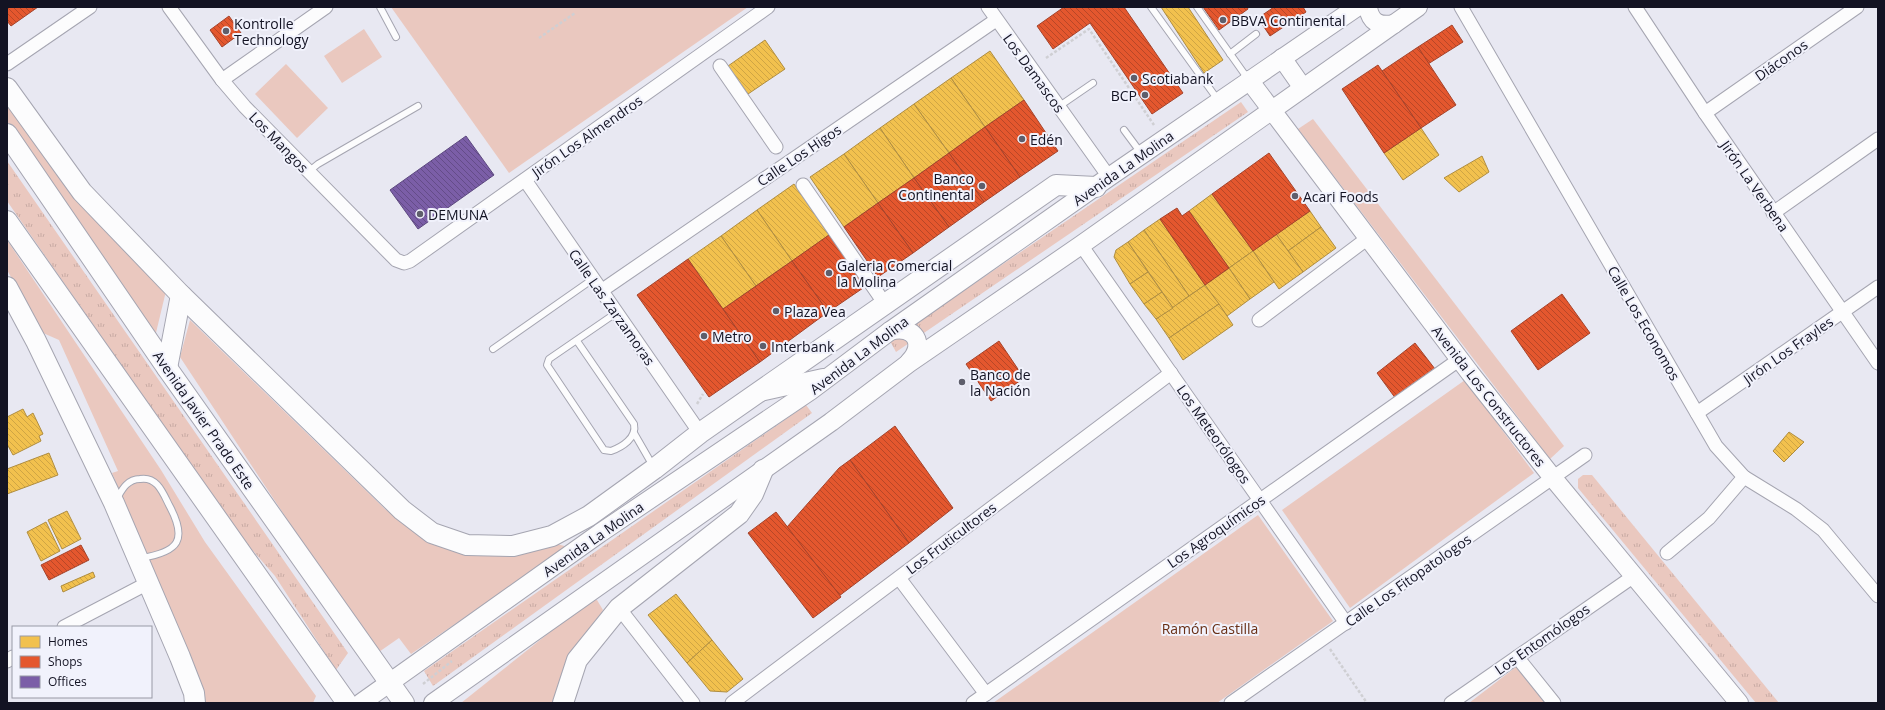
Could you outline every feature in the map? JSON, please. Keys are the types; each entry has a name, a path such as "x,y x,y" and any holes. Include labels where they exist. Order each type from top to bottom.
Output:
{"main road":[{"name":"Avenida La Molina","path":"361,703 593,538 828,378 890,331 1142,154 1357,7"},
{"path":"1368,7 1369,15 1375,23 1384,26 1394,24"},
{"path":"433,703 764,470 909,363 1081,245 1418,7"},
{"path":"1282,58 1303,88"},
{"name":"Avenida Los Constructores","path":"1249,80 1270,111 1553,478 1739,703"},
{"path":"7,88 82,192 181,295 402,510 432,533 467,544 513,546 552,536 589,516 654,469 700,433 1056,184 1103,182"},
{"name":"Avenida Javier Prado Este","path":"7,134 167,368 404,703"},
{"path":"7,221 347,703"},
{"path":"7,287 36,341 114,503 180,657 194,693 195,703"},
{"path":"167,368 181,295"},
{"path":"890,331 899,328 908,330 915,337 918,347 915,356 909,363"},
{"path":"758,392 828,378"},
{"path":"654,469 667,488"},
{"path":"563,703 577,660 619,608 739,514 753,494 764,470"}],"street":[{"path":"7,64 90,7"},
{"name":"Los Mangos","path":"169,7 222,80 245,107 396,260 404,263"},
{"path":"222,80 326,7"},
{"name":"Jirón Los Almendros","path":"404,263 410,261 768,7"},
{"name":"Los Damascos","path":"988,7 1058,107 1103,182"},
{"name":"Calle Los Economos","path":"1461,7 1716,446 1744,477 1796,509 1823,530 1878,596"},
{"name":"Diáconos","path":"1705,113 1856,7"},
{"name":"Jirón La Verbena","path":"1641,9 1705,113 1878,363"},
{"name":"Calle Los Higos","path":"601,291 996,20"},
{"path":"720,66 776,147"},
{"path":"1773,213 1878,139"},
{"name":"Calle Las Zarzamoras","path":"525,180 700,433"},
{"path":"803,185 885,304"},
{"path":"1259,320 1368,238"},
{"name":"Los Meteorólogos","path":"1081,245 1346,623"},
{"name":"Jirón Los Frayles","path":"1697,414 1878,287"},
{"name":"Los Agroquímicos","path":"973,703 1460,359"},
{"name":"Los Fruticultores","path":"732,703 1170,373"},
{"name":"Calle Los Fitopatologos","path":"1231,703 1585,455"},
{"path":"1667,552 1709,518 1744,477"},
{"name":"Los Entomólogos","path":"1451,703 1634,576"},
{"path":"899,578 986,694"},
{"path":"66,626 148,583"},
{"path":"619,608 693,703"},
{"path":"1517,657 1554,703"}],"lane":[{"path":"380,7 396,37"},
{"path":"1151,7 1219,101"},
{"path":"1197,7 1249,80"},
{"path":"1230,54 1256,34"},
{"path":"1058,107 1093,83"},
{"path":"308,172 318,164 418,106"},
{"path":"1124,130 1142,154"},
{"path":"493,349 593,279"},
{"path":"616,312 577,341 549,359 547,365 550,372 604,450 611,451 616,449 631,438 634,433"},
{"path":"577,341 634,424 634,433 654,469"},
{"path":"114,503 127,484 135,479 144,478 154,481 161,489 180,528 177,542 171,549 161,555 138,559"}],"path":[{"path":"539,38 575,13"},
{"path":"1046,58 1089,29 1154,125"},
{"path":"695,409 703,394"},
{"path":"1323,639 1367,703"}],"green space":[{"path":"391,7 748,7 509,173"},
{"path":"364,29 382,57 342,83 324,56"},
{"path":"286,64 328,108 297,138 255,94"},
{"path":"7,98 166,291 155,337 64,207 7,121"},
{"path":"1241,102 1248,112 896,352 890,341"},
{"path":"1313,119 1564,446 1550,459 1298,129"},
{"path":"7,161 348,653 336,670 275,576 239,535 7,201"},
{"path":"7,240 161,470 205,542 316,696 313,703 204,703 154,570 112,473 118,471 59,340 43,333 7,270"},
{"path":"190,320 385,509 430,541 557,544 568,547 411,654 399,638 376,654 180,357"},
{"path":"1465,380 1534,473 1350,608 1282,510"},
{"path":"806,405 812,413 433,686 424,671"},
{"path":"1583,475 1592,475 1779,703 1756,703 1578,488 1578,479"},
{"name":"Ramón Castilla","path":"1258,515 1333,621 1217,703 993,703"},
{"path":"597,600 603,610 554,703 461,703 589,601"},
{"path":"1516,667 1545,703 1469,703"}],"building: Homes":[{"path":"1161,7 1188,7 1223,60 1204,73"},
{"path":"765,40 785,69 748,94 728,66"},
{"path":"990,51 1024,100 985,127 951,78"},
{"path":"951,78 985,127 949,153 914,104"},
{"path":"914,104 949,153 914,178 880,128"},
{"path":"880,128 914,178 878,203 844,154"},
{"path":"1421,128 1439,155 1403,180 1384,153"},
{"path":"844,154 878,203 844,227 810,177"},
{"path":"1482,156 1489,172 1459,192 1444,178"},
{"path":"794,184 829,235 792,261 757,210"},
{"path":"1212,194 1253,251 1229,268 1189,211"},
{"path":"757,210 792,261 756,286 721,236"},
{"path":"1310,211 1321,227 1288,251 1276,234"},
{"path":"1160,219 1205,285 1189,296 1144,230"},
{"path":"1321,227 1336,248 1303,272 1288,251"},
{"path":"1144,230 1189,296 1173,308 1128,242"},
{"path":"1276,234 1303,272 1279,289 1253,251"},
{"path":"721,236 756,286 723,309 688,259"},
{"path":"1128,242 1148,272 1130,284 1114,257 1116,250"},
{"path":"1253,251 1274,282 1250,299 1229,268"},
{"path":"1229,268 1250,299 1227,316 1205,285"},
{"path":"1148,272 1162,292 1144,304 1130,284"},
{"path":"1205,285 1219,304 1169,338 1156,319"},
{"path":"1162,292 1173,308 1156,319 1144,304"},
{"path":"1219,304 1233,325 1183,360 1169,338"},
{"path":"23,409 27,417 33,413 43,434 39,436 41,441 13,455 7,444 7,417"},
{"path":"1789,432 1804,442 1784,462 1773,451"},
{"path":"49,453 58,475 7,494 7,469"},
{"path":"67,511 81,539 62,549 48,520"},
{"path":"46,522 60,551 41,561 27,532"},
{"path":"93,572 95,577 63,592 61,586"},
{"path":"676,594 712,640 687,663 648,615"},
{"path":"712,640 743,679 727,692 710,691 687,663"}],"building: Shops":[{"path":"7,7 38,7 11,26 7,21"},
{"path":"1064,7 1124,7 1183,93 1152,114 1090,23 1053,49 1037,26"},
{"name":"BBVA Continental","path":"1203,7 1247,7 1248,9 1219,30"},
{"path":"1274,7 1303,7 1306,12 1270,36 1258,18"},
{"name":"Kontrolle Technology","path":"229,16 241,33 222,47 210,30"},
{"path":"1452,25 1463,42 1428,64 1418,47"},
{"path":"1418,47 1456,105 1421,128 1382,71"},
{"path":"1378,65 1421,128 1384,153 1342,89"},
{"name":"Edén","path":"1024,100 1058,151 1020,177 985,127"},
{"path":"985,127 1020,177 984,202 949,153"},
{"path":"949,153 984,202 949,227 914,178"},
{"path":"1269,153 1310,211 1253,251 1212,194"},
{"path":"914,178 949,227 913,253 878,203"},
{"path":"878,203 913,253 878,277 844,227"},
{"path":"1177,208 1182,216 1189,211 1229,268 1205,285 1160,219"},
{"name":"Galeria Comercial la Molina","path":"829,235 866,286 828,312 792,261"},
{"name":"Metro","path":"688,259 760,362 709,397 637,295"},
{"name":"Plaza Vea","path":"792,261 828,312 760,362 723,309"},
{"path":"1562,294 1590,333 1538,370 1511,331"},
{"path":"999,341 1024,378 991,401 966,364"},
{"path":"1415,343 1435,369 1396,399 1377,373"},
{"path":"895,426 953,508 909,543 850,460"},
{"path":"850,460 909,543 839,596 787,527 839,468"},
{"path":"776,512 841,597 813,618 748,533"},
{"path":"81,545 89,560 49,580 41,565"}],"building: Offices":[{"path":"466,136 494,175 418,229 390,190"}],"place":[{"name":"BBVA Continental","path":"1223,20"},
{"name":"Kontrolle Technology","path":"226,31"},
{"name":"Scotiabank","path":"1134,78"},
{"name":"BCP","path":"1145,95"},
{"name":"Edén","path":"1022,139"},
{"name":"Banco Continental","path":"982,186"},
{"name":"Acari Foods","path":"1295,196"},
{"name":"DEMUNA","path":"420,214"},
{"name":"Galeria Comercial la Molina","path":"829,273"},
{"name":"Plaza Vea","path":"776,311"},
{"name":"Metro","path":"704,336"},
{"name":"Interbank","path":"763,346"},
{"name":"Banco de la Nación","path":"962,382"}]}
